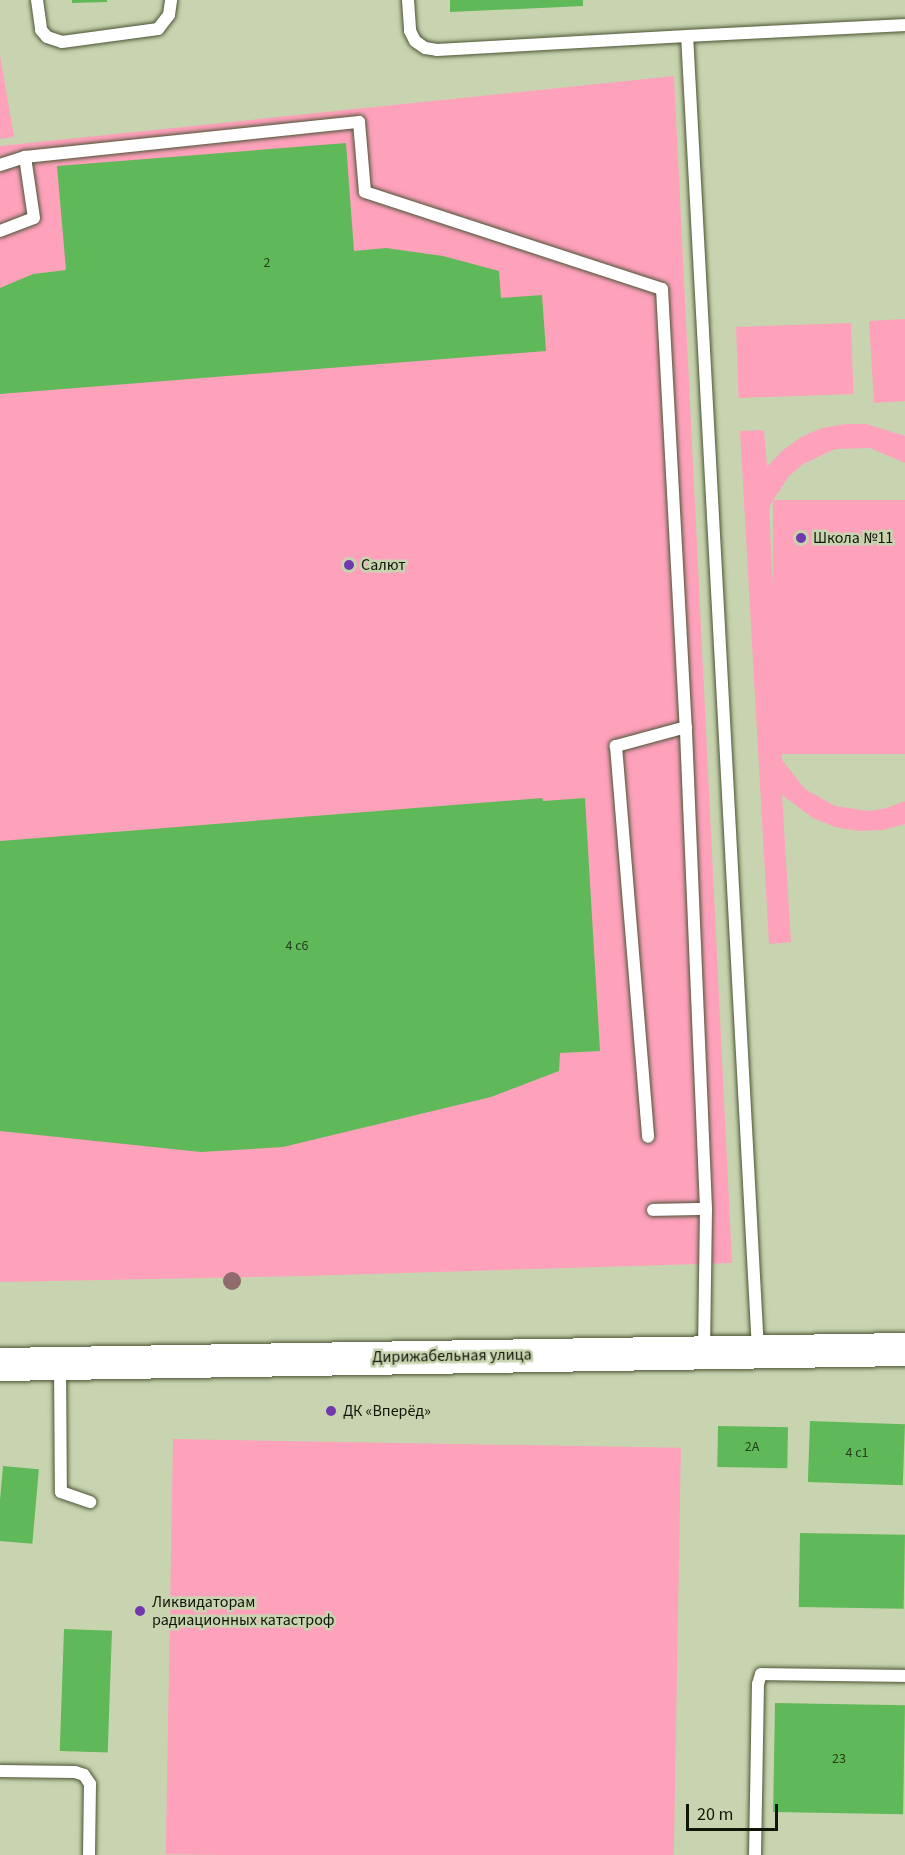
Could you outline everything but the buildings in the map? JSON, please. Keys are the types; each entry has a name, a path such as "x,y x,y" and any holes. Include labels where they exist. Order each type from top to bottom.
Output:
{"main road":[{"name":"Дирижабельная улица","path":"0,1364 905,1349"}],"lane":[{"path":"37,0 41,30 47,37 62,42 158,29 169,15 171,0"},
{"path":"408,0 410,31 415,41 425,48 437,50 905,25"},
{"path":"687,36 759,1351"},
{"path":"0,165 25,157 359,122 365,192 662,289 686,727 706,1209 704,1352"},
{"path":"0,231 34,218 25,157"},
{"path":"648,1137 616,746 686,727"},
{"path":"653,1210 706,1209"},
{"path":"60,1362 61,1492 90,1502"},
{"path":"755,1855 758,1684 761,1674 905,1676"},
{"path":"0,1771 75,1772 84,1775 90,1784 89,1855"}],"shaded area":[{"path":"0,55 14,137 0,139"},
{"name":"Салют","path":"674,76 732,1263 305,1276 0,1282 0,146"},
{"path":"905,319 905,401 874,403 869,321"},
{"path":"851,323 853,394 739,398 736,327"},
{"path":"845,424 866,424 905,436 905,463 870,448 835,449 803,464 789,476 771,503 769,510 782,760 805,789 835,806 869,811 887,808 905,801 905,824 883,830 859,831 835,827 813,818 782,795 791,942 769,944 740,431 764,430 767,467 782,451 801,437 822,428"},
{"path":"773,500 905,500 905,754 773,754"},
{"path":"173,1439 681,1448 674,1855 166,1854"}],"place":[{"name":"Школа №11","path":"801,538"},
{"name":"Салют","path":"349,565"},
{"name":"ДК «Вперёд»","path":"331,1411"},
{"name":"Ликвидаторам радиационных катастроф","path":"140,1611"}]}
